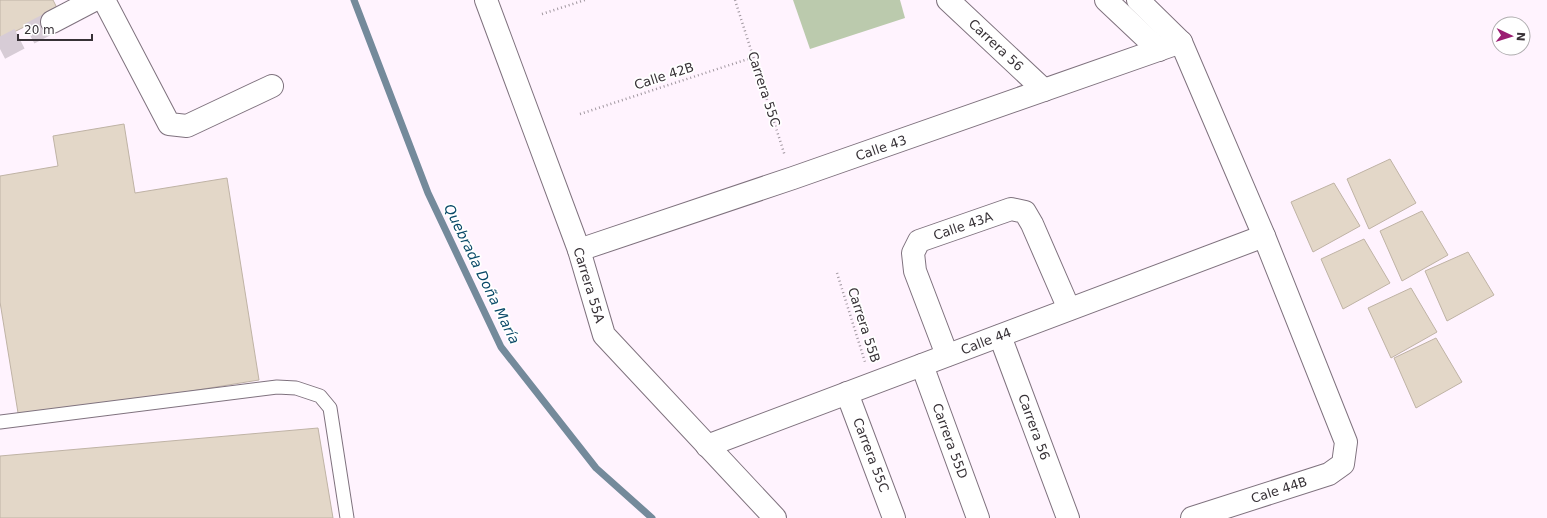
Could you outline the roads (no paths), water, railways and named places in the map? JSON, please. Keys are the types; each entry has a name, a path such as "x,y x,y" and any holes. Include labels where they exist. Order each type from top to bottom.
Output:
{"street":[{"path":"52,22 94,0"},
{"path":"104,0 169,124 187,126 272,86"},
{"name":"Carrera 55A","path":"486,0 579,250 604,335 775,518"},
{"name":"Carrera 56","path":"948,0 1044,90"},
{"path":"1106,0 1159,50"},
{"path":"1138,0 1181,42 1264,236"},
{"name":"Calle 43","path":"579,250 793,178 1181,42"},
{"name":"Calle 43A","path":"947,355 915,271 913,253 919,241 1011,209 1025,212 1032,224 1069,310"},
{"name":"Calle 44","path":"707,446 1264,236"},
{"name":"Cale 44B","path":"1192,518 1329,474 1343,464 1346,442 1264,236"},
{"name":"Carrera 56","path":"1000,336 1068,518"},
{"name":"Carrera 55D","path":"922,365 978,518"},
{"name":"Carrera 55C","path":"847,393 894,518"}],"lane":[{"path":"0,422 277,387 296,388 320,396 330,408 348,518"}],"waterway":[{"name":"Quebrada Doña María","path":"354,0 428,193 501,347 596,468 652,518"}],"tunnel":[{"path":"0,49 52,22"}]}
